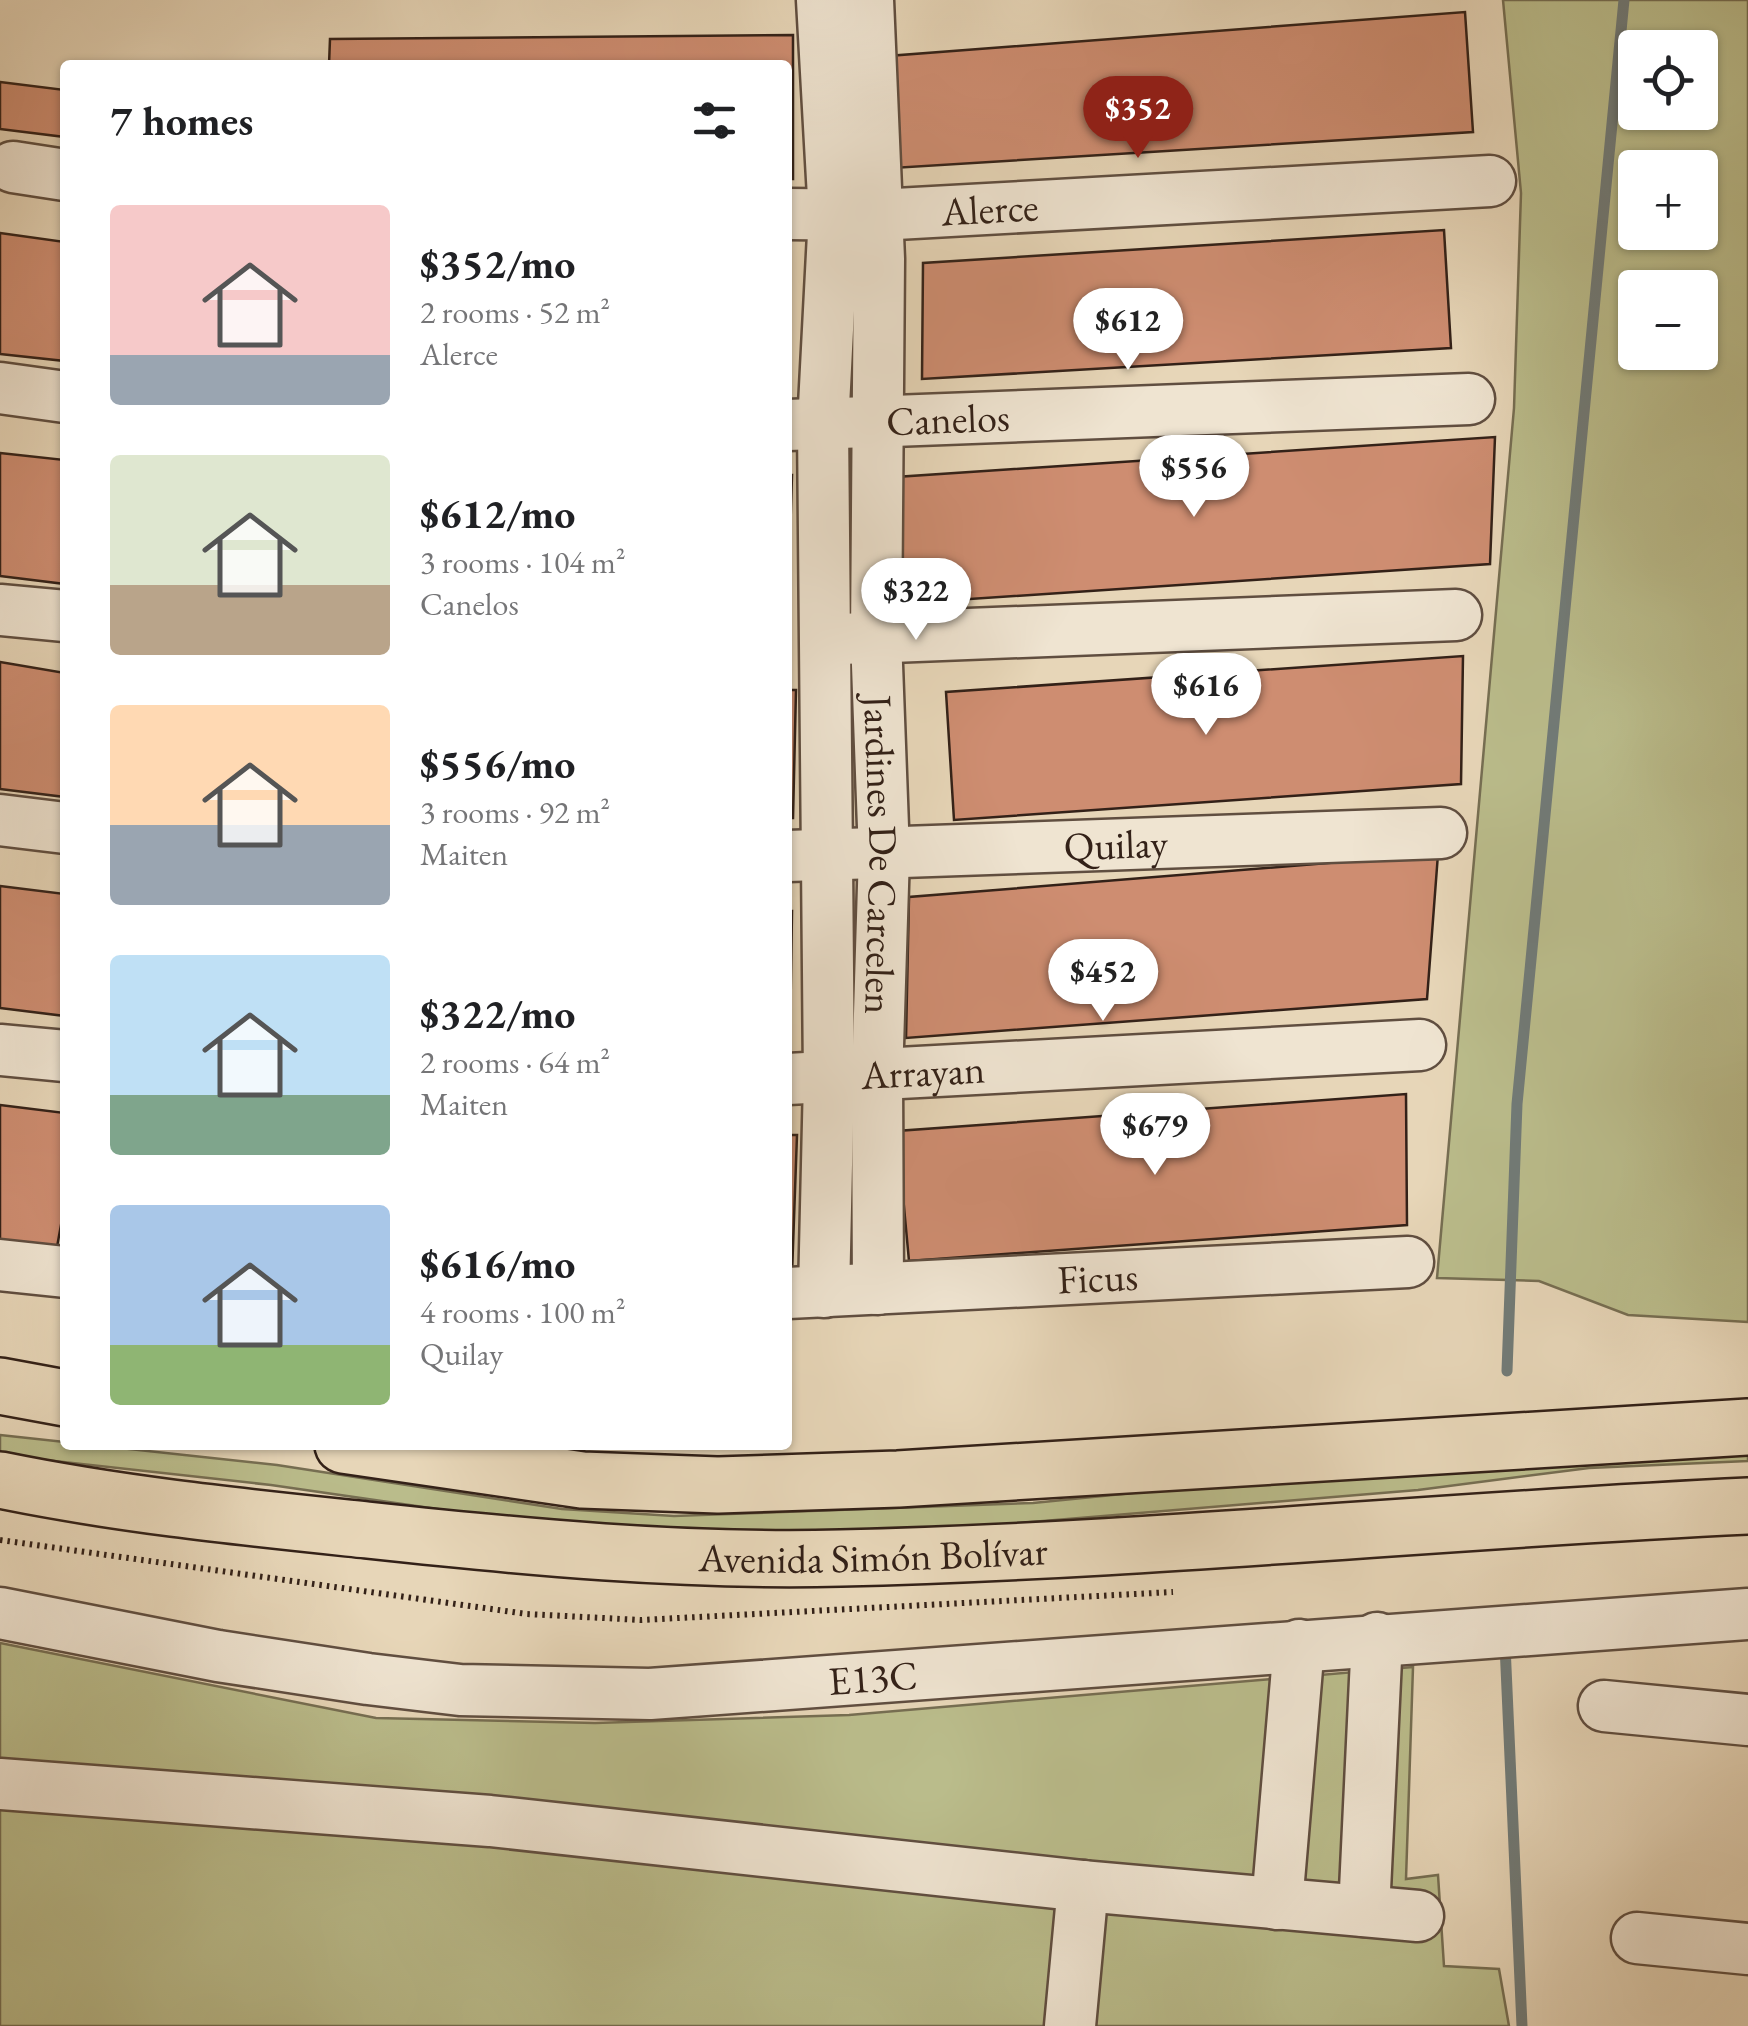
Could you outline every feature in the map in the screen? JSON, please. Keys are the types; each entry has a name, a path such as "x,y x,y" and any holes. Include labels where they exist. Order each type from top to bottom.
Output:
{"highway":[{"path":"0,1386 60,1397"},
{"name":"Avenida Simón Bolívar","path":"378,1450 582,1480 718,1485 898,1479 1748,1427"},
{"name":"Avenida Simón Bolívar","path":"0,1480 112,1502 529,1548 818,1558 1128,1548 1512,1518 1748,1506"}],"street":[{"name":"Jardines De Carcelen","path":"806,1292 831,1079 884,854 876,638 878,424 833,215 822,0"},
{"name":"Jardines De Carcelen","path":"868,0 833,215 806,425 805,640 808,856 831,1079 878,1289"},
{"path":"13,167 60,174"},
{"name":"Alerce","path":"833,215 1490,182"},
{"path":"0,388 60,396"},
{"name":"Canelos","path":"806,425 1469,399"},
{"path":"0,610 60,616"},
{"path":"805,640 1456,616"},
{"path":"0,820 60,827"},
{"name":"Quilay","path":"808,856 1441,833"},
{"name":"Arrayan","path":"831,1079 1420,1046"},
{"path":"0,1050 60,1056"},
{"name":"Ficus","path":"806,1292 1408,1262"},
{"path":"0,1265 60,1271"},
{"name":"E13C","path":"0,1612 218,1656 479,1690 650,1694 752,1690 1298,1644 1748,1614"},
{"path":"1364,1911 1377,1638"},
{"path":"1276,1904 1298,1644"},
{"path":"1604,1706 1748,1720"},
{"path":"0,1784 490,1822 1083,1886 1418,1916"},
{"path":"1070,2026 1083,1886"},
{"path":"1637,1938 1748,1949"}],"green space":[{"path":"1503,0 1748,0 1748,1322 1628,1315 1539,1281 1437,1278 1514,408 1521,193"},
{"path":"0,1435 60,1441 60,1450 138,1450 277,1465 562,1509 674,1516 1033,1503 1420,1464 1748,1437 1748,1461 1589,1468 1418,1490 900,1533 623,1536 271,1485 0,1455"},
{"path":"0,1643 376,1718 595,1723 849,1715 1413,1667 1406,1879 1438,1875 1444,1966 1499,1969 1509,2026 0,2026"}],"building":[{"path":"1465,12 1473,132 893,168 888,56"},
{"path":"793,35 793,179 792,60 329,60 330,39"},
{"path":"0,82 60,89 60,136 0,129"},
{"path":"1444,230 1451,348 922,379 923,263"},
{"path":"0,233 60,241 60,360 0,354"},
{"path":"1495,437 1490,564 896,604 896,477"},
{"path":"0,453 60,459 60,583 0,576"},
{"path":"1463,656 1461,784 954,820 946,692"},
{"path":"0,662 60,672 60,796 0,789"},
{"path":"792,690 796,690 793,818"},
{"path":"1438,854 1427,999 906,1038 909,897"},
{"path":"0,886 60,893 60,1015 0,1008"},
{"path":"1406,1094 1407,1225 909,1261 897,1131"},
{"path":"0,1105 60,1112 57,1247 0,1241"},
{"path":"792,1135 797,1135 792,1274"}],"waterway":[{"path":"1507,1371 1517,1104 1624,0"},
{"path":"1505,1645 1522,2026"}]}
